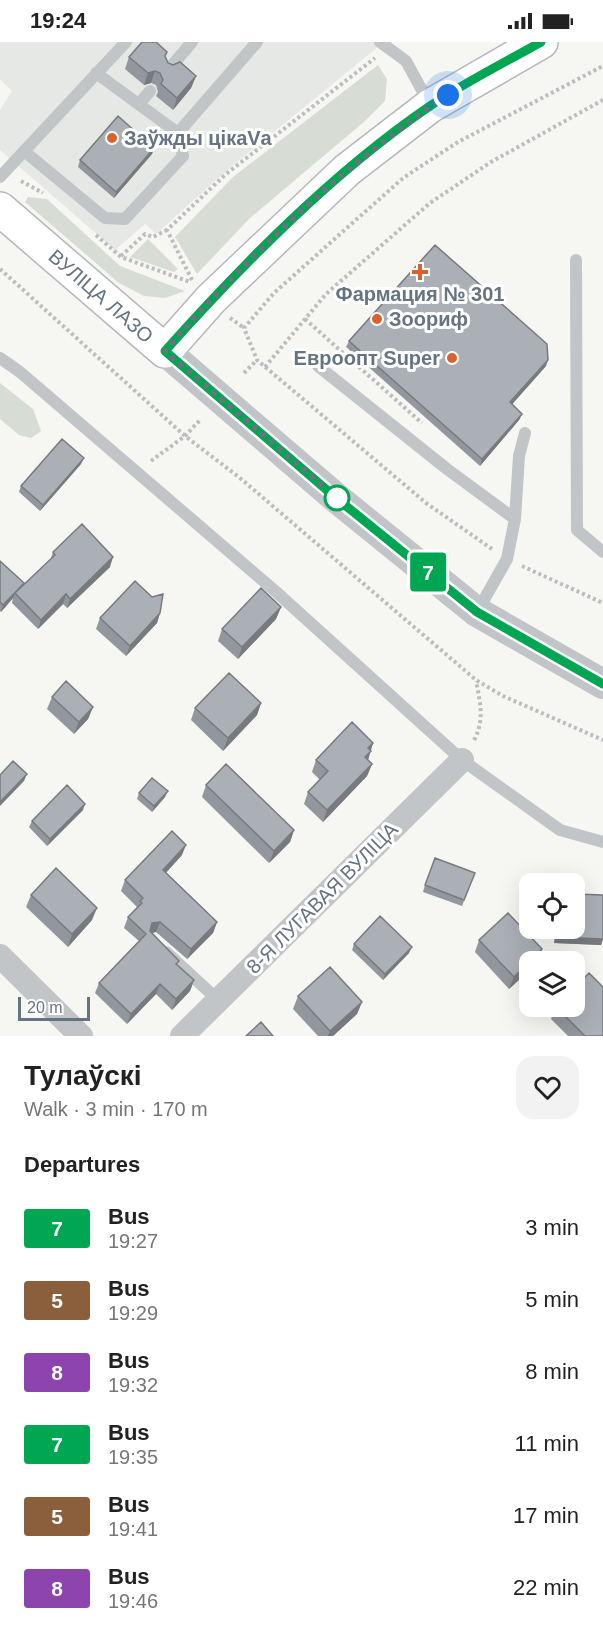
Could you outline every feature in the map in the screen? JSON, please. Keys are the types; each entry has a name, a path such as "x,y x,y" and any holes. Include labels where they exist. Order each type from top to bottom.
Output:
{"main road":[{"path":"165,351 211,299 347,170 430,106 541,42"},
{"name":"ВУЛІЦА ЛАЗО","path":"0,209 165,351"}],"street":[{"name":"ВУЛІЦА ЛАЗО","path":"165,351 335,497 477,612 603,684"},
{"name":"8-Я ЛУГАВАЯ ВУЛІЦА","path":"182,1036 462,760"},
{"path":"0,956 81,1036"}],"lane":[{"path":"0,177 126,42"},
{"path":"169,69 192,42"},
{"path":"178,133 257,42"},
{"path":"385,46 406,61 430,106"},
{"path":"24,152 105,218 125,219 183,156 178,133 96,73"},
{"path":"139,104 150,91"},
{"path":"576,260 577,530 603,552"},
{"path":"0,358 20,372 274,590 462,760 560,830 603,842"},
{"path":"318,366 447,469 515,519"},
{"path":"477,612 507,559 515,519 519,456 525,433"},
{"path":"154,940 218,1000"}],"path":[{"path":"121,256 145,234 153,237 167,230 226,174 368,62 385,46"},
{"path":"244,328 273,293 403,178 458,142 603,66"},
{"path":"265,366 326,294 430,203 491,162 603,100"},
{"path":"167,230 193,283"},
{"path":"0,269 185,436 285,517 476,680 503,696 603,740"},
{"path":"230,318 244,328 257,360 426,503 507,559 603,603"},
{"path":"305,319 426,427"},
{"path":"244,373 257,360"},
{"path":"137,472 185,436 201,419"},
{"path":"462,760 478,733 482,714 476,680"}],"shaded area":[{"path":"0,42 384,42 226,171 156,234 145,224 115,250 0,150 0,110 12,91 0,79"},
{"path":"378,65 387,79 385,101 365,121 250,218 197,274 175,237 233,177"},
{"path":"28,197 47,199 120,266 185,291 165,298 144,296 119,283 25,202"},
{"path":"148,239 178,269 174,272 130,257"},
{"path":"0,383 33,409 41,431 31,438 19,435 0,419"}],"building":[{"path":"142,42 156,42 167,52 165,56 168,63 173,65 180,62 196,76 177,98 161,84 163,80 160,73 155,71 148,73 129,57"},
{"path":"118,116 154,148 116,192 80,160"},
{"name":"Евроопт Super","path":"435,245 547,344 548,360 510,402 522,414 482,459 349,341"},
{"path":"62,439 84,458 43,505 21,486"},
{"path":"82,524 113,557 70,599 66,594 41,620 15,593 55,555 53,552"},
{"path":"0,561 24,583 3,605 0,602"},
{"path":"135,581 152,597 163,594 160,613 130,646 100,618"},
{"path":"261,588 281,607 242,647 222,629"},
{"path":"229,673 261,703 228,738 195,708"},
{"path":"66,681 93,707 79,722 52,697"},
{"path":"352,722 373,743 368,748 371,751 365,757 372,764 327,810 308,792 328,771 316,760"},
{"path":"13,761 27,774 0,802 0,775"},
{"path":"226,764 294,830 274,851 206,785"},
{"path":"152,778 168,791 154,806 139,793"},
{"path":"67,785 85,804 50,839 32,821"},
{"path":"172,831 186,845 163,870 217,922 191,949 160,922 152,923 150,931 179,961 176,964 194,980 176,999 160,984 131,1014 99,983 146,934 128,917 142,903 140,901 143,898 125,880"},
{"path":"435,858 475,873 464,900 425,885"},
{"path":"56,868 97,908 72,934 31,895"},
{"path":"585,894 603,895 603,939 585,938"},
{"path":"508,913 519,925 519,939 533,939 542,949 540,951 519,951 519,972 514,977 479,940"},
{"path":"380,916 412,947 385,974 354,944"},
{"path":"330,967 362,1002 330,1031 298,996"},
{"path":"589,973 603,987 602,1036 585,1036 566,1017 585,1017 585,977"},
{"path":"261,1022 273,1036 246,1036"}],"bus line":[{"name":"7","path":"541,42 430,106 347,170 211,299 165,351 335,497 477,612 603,684"}],"place":[{"name":"Заўжды цікаVа","path":"112,138"},
{"name":"Фармация № 301","path":"420,272"},
{"name":"Зоориф","path":"377,319"},
{"name":"Евроопт Super","path":"452,358"}],"route":[{"path":"337,498 165,351 211,299 347,170 430,106 448,95"}]}
